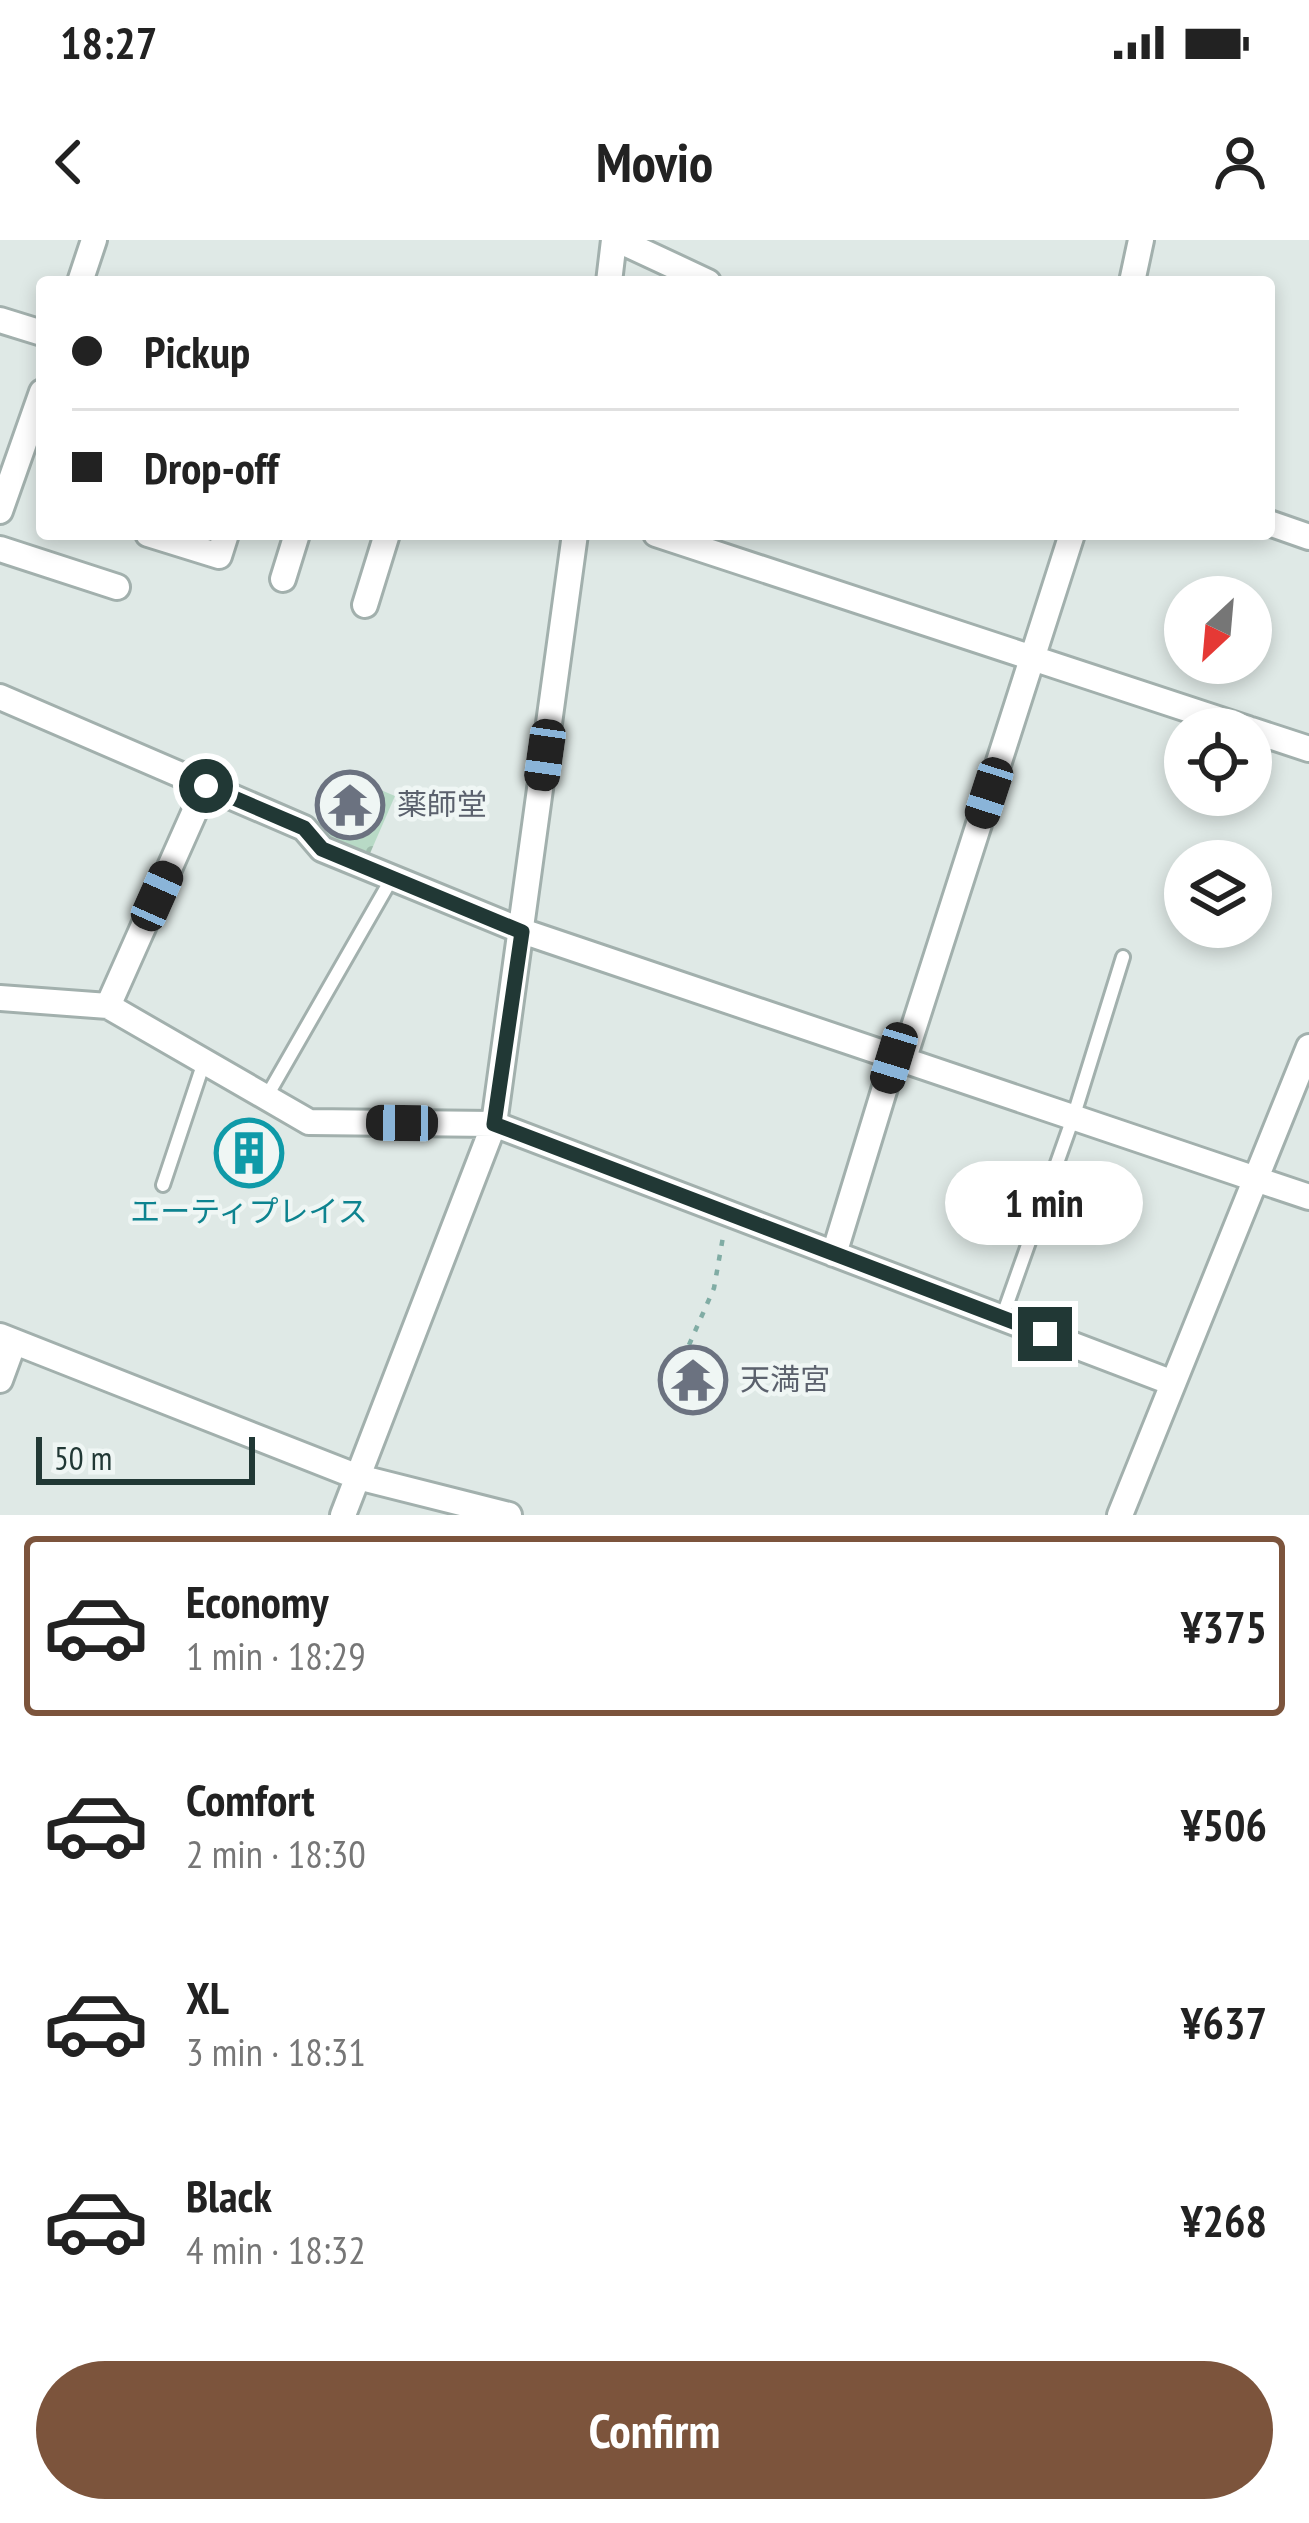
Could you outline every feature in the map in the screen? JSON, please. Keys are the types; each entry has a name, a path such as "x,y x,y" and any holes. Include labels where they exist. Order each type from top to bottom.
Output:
{"street":[{"path":"82,276 94,240"},
{"path":"610,276 616,240 695,276"},
{"path":"1133,276 1141,240"},
{"path":"0,320 36,331"},
{"path":"0,511 36,409"},
{"path":"1275,525 1309,537"},
{"path":"167,540 219,556 224,540"},
{"path":"283,579 295,540"},
{"path":"365,605 385,540"},
{"path":"344,1515 494,1124 574,540"},
{"path":"674,540 1185,708"},
{"path":"834,1254 1070,540"},
{"path":"0,549 116,587"},
{"path":"0,697 304,828 322,849 522,932 1309,1197"},
{"path":"1272,736 1309,749"},
{"path":"108,1006 206,786"},
{"path":"0,998 108,1006 310,1122 494,1124 1173,1383"},
{"path":"1120,1515 1309,1047"},
{"path":"0,1380 7,1339 358,1477 509,1515"}],"lane":[{"path":"266,1097 392,878"},
{"path":"1002,1318 1073,1118 1123,957"},
{"path":"164,1185 204,1062"}],"path":[{"path":"689,1345 713,1288 728,1213"}],"green space":[{"path":"345,775 395,796 368,858 312,830"}],"place":[{"name":"薬師堂","path":"350,805"},
{"name":"エーティプレイス","path":"249,1153"},
{"name":"天満宮","path":"693,1380"}],"route":[{"path":"206,786 304,828 322,849 522,932 494,1124 1045,1334"}]}
